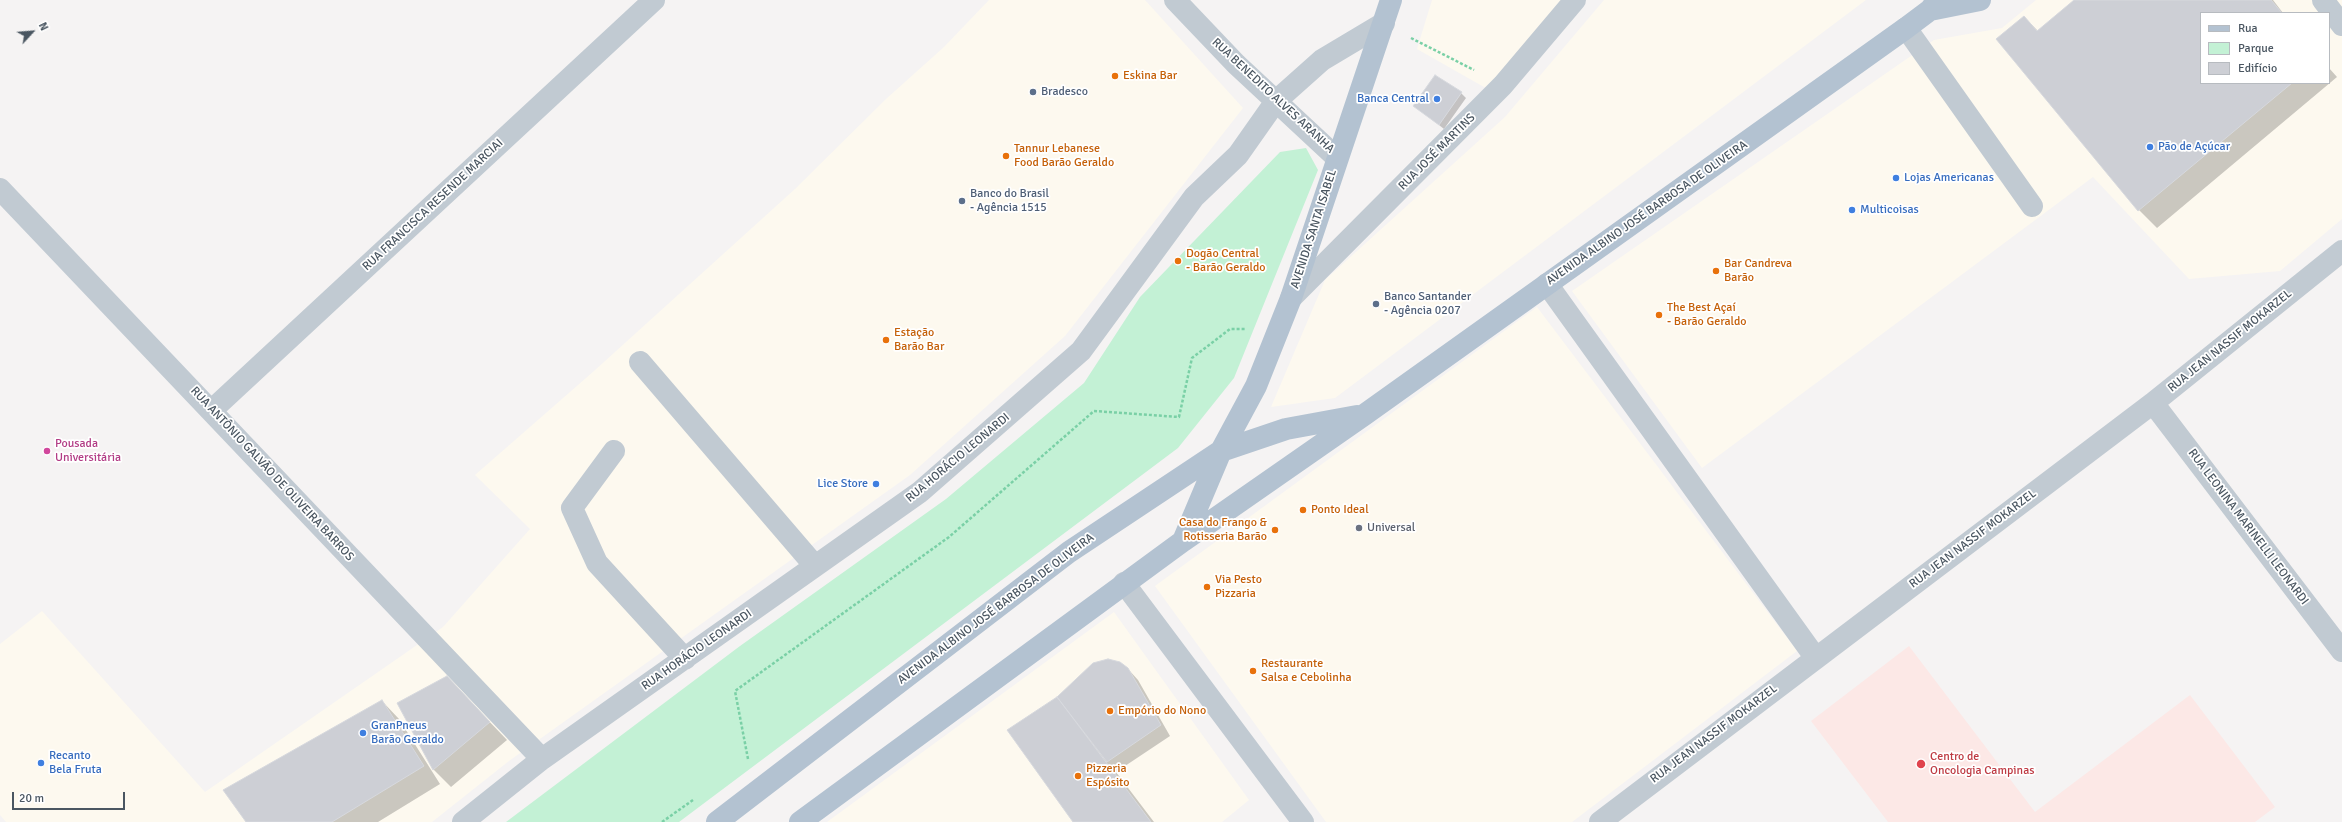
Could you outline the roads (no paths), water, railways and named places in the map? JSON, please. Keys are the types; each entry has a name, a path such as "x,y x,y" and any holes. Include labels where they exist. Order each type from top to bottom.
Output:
{"main road":[{"name":"AVENIDA SANTA ISABEL","path":"1183,541 1221,451 1256,386 1291,298 1391,0"},
{"name":"AVENIDA ALBINO JOSÉ BARBOSA DE OLIVEIRA","path":"800,822 1124,583 1364,415 1906,28 1934,5 1980,0"},
{"name":"AVENIDA ALBINO JOSÉ BARBOSA DE OLIVEIRA","path":"717,822 1068,552 1221,451 1286,429 1364,415"}],"street":[{"name":"RUA FRANCISCA RESENDE MARCIAI","path":"212,410 654,0"},
{"name":"RUA BENEDITO ALVES ARANHA","path":"1175,0 1236,64 1337,158"},
{"name":"RUA JOSÉ MARTINS","path":"1291,298 1503,85 1575,0"},
{"path":"2323,0 2342,25"},
{"name":"RUA HORÁCIO LEONARDI","path":"463,822 542,759 920,492 1081,351 1194,197 1238,155 1276,101 1322,60 1384,24"},
{"path":"1906,28 2032,206"},
{"name":"RUA ANTÔNIO GALVÃO DE OLIVEIRA BARROS","path":"0,189 212,410 542,759"},
{"name":"RUA JEAN NASSIF MOKARZEL","path":"1600,822 1815,657 2153,403 2342,251"},
{"path":"1547,284 1815,657"},
{"path":"640,362 815,566"},
{"name":"RUA LEONINA MARINELLI LEONARDI","path":"2153,403 2342,651"},
{"path":"614,451 572,508 597,563 685,658"},
{"path":"1124,583 1303,822"}],"place":[{"name":"Eskina Bar","path":"1115,76"},
{"name":"Bradesco","path":"1033,92"},
{"name":"Banca Central","path":"1437,99"},
{"name":"Pão de Açúcar","path":"2150,147"},
{"name":"Tannur Lebanese Food Barão Geraldo","path":"1006,156"},
{"name":"Lojas Americanas","path":"1896,178"},
{"name":"Banco do Brasil - Agência 1515","path":"962,201"},
{"name":"Multicoisas","path":"1852,210"},
{"name":"Dogão Central - Barão Geraldo","path":"1178,261"},
{"name":"Bar Candreva Barão","path":"1716,271"},
{"name":"Banco Santander - Agência 0207","path":"1376,304"},
{"name":"The Best Açaí - Barão Geraldo","path":"1659,315"},
{"name":"Estação Barão Bar","path":"886,340"},
{"name":"Pousada Universitária","path":"47,451"},
{"name":"Lice Store","path":"876,484"},
{"name":"Ponto Ideal","path":"1303,510"},
{"name":"Universal","path":"1359,528"},
{"name":"Casa do Frango & Rotisseria Barão","path":"1275,530"},
{"name":"Via Pesto Pizzaria","path":"1207,587"},
{"name":"Restaurante Salsa e Cebolinha","path":"1253,671"},
{"name":"Empório do Nono","path":"1110,711"},
{"name":"GranPneus Barão Geraldo","path":"363,733"},
{"name":"Recanto Bela Fruta","path":"41,763"},
{"name":"Centro de Oncologia Campinas","path":"1921,764"},
{"name":"Pizzeria Espósito","path":"1078,776"}]}
